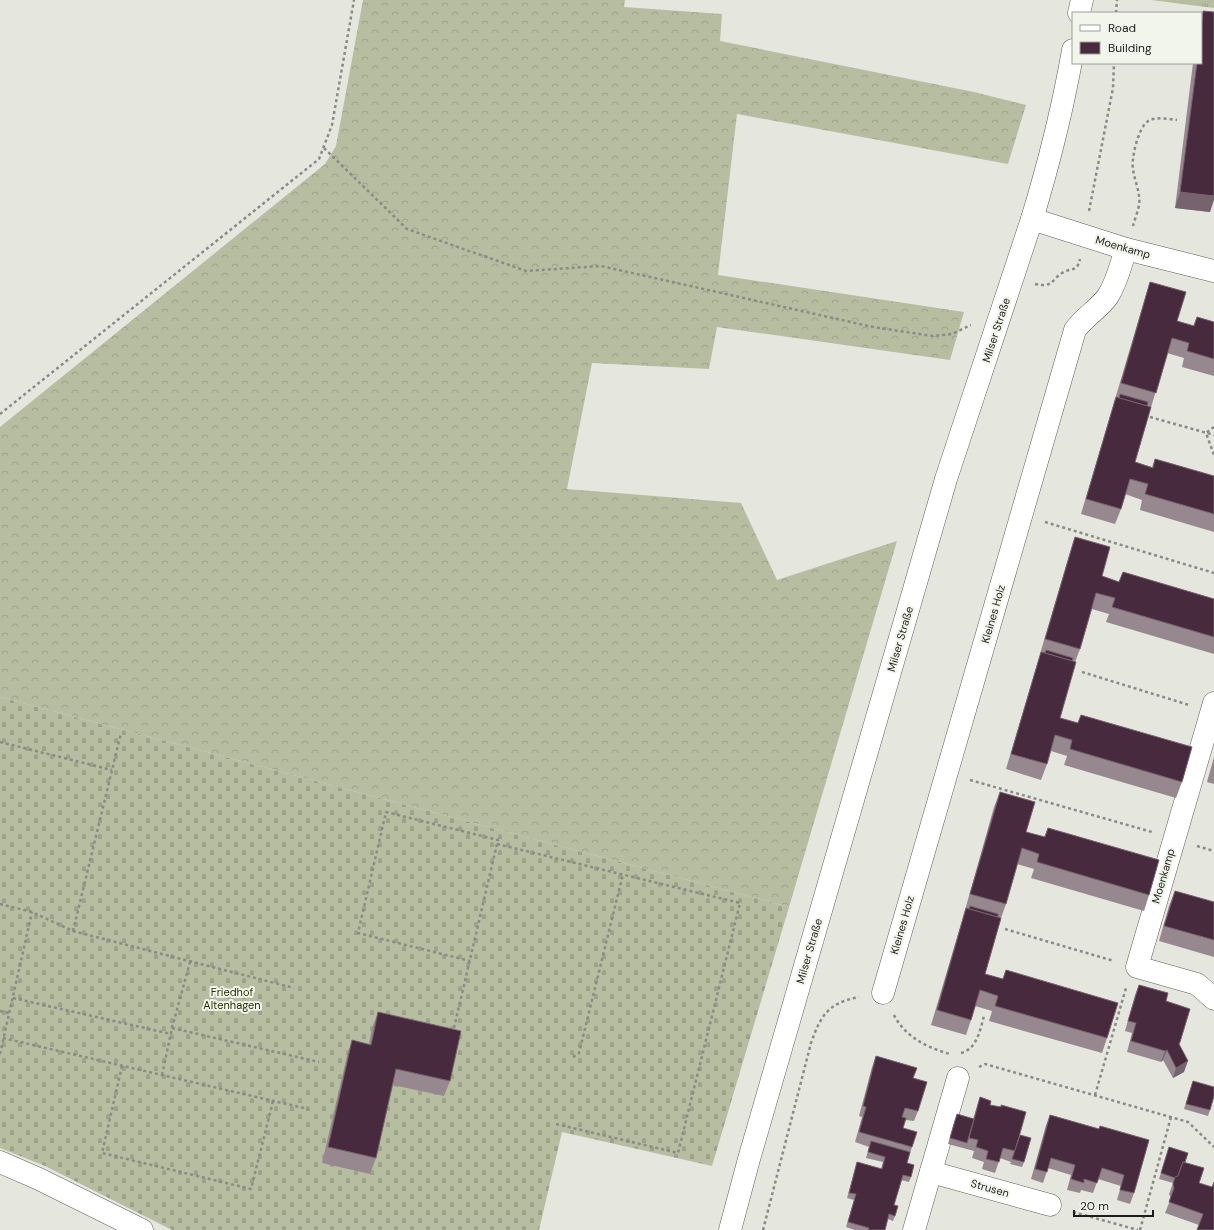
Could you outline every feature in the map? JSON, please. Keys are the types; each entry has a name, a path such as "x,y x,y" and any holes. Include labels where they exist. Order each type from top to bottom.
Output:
{"street":[{"path":"1079,12 1082,0"},
{"name":"Milser Straße","path":"730,1230 751,1152 946,479 1032,219 1055,141 1066,93 1072,56"},
{"name":"Moenkamp","path":"1032,219 1126,249 1214,271"},
{"name":"Kleines Holz","path":"883,992 1075,330 1080,323 1108,297 1126,249"},
{"name":"Moenkamp","path":"1137,967 1213,707"},
{"path":"1137,967 1197,984 1214,999"},
{"path":"914,1230 958,1078"},
{"path":"0,1162 39,1179 142,1230"},
{"name":"Strusen","path":"931,1172 1050,1205"}],"path":[{"path":"0,414 319,159 332,124 354,0"},
{"path":"1116,12 1117,0"},
{"path":"1092,197 1113,88 1114,64"},
{"path":"1126,249 1140,196 1132,167 1135,147 1140,134 1146,122 1157,118 1177,120"},
{"path":"324,148 407,229 526,270 601,266 873,327 932,336 952,334 973,324"},
{"path":"1150,417 1214,435"},
{"path":"1206,433 1214,427"},
{"path":"1206,433 1214,455"},
{"path":"1021,515 1214,573"},
{"path":"1082,672 1213,707"},
{"path":"73,931 121,733"},
{"path":"0,742 112,770"},
{"path":"947,773 1214,850"},
{"path":"454,1028 470,961 498,840 386,812 358,933 470,961"},
{"path":"497,844 740,903 678,1153 556,1124"},
{"path":"573,1057 579,1053 623,874"},
{"path":"0,904 32,912 73,931 294,988"},
{"path":"0,1054 32,912"},
{"path":"1005,929 1137,967 1129,980 1095,1095"},
{"path":"162,1075 172,1028 190,962"},
{"path":"763,1230 811,1043 818,1023 831,1007 845,1000 883,992 896,1018 922,1044 938,1051 954,1054"},
{"path":"13,998 171,1034"},
{"path":"0,1011 9,1013"},
{"path":"959,1053 964,1052 971,1047 978,1036 984,1016"},
{"path":"172,1028 319,1062"},
{"path":"3,1038 308,1109"},
{"path":"958,1078 985,1064 1188,1122 1214,1147"},
{"path":"122,1066 102,1153 251,1189 273,1100"},
{"path":"1050,1205 1139,1230 1171,1117"}],"green space":[{"path":"363,0 625,0 624,7 722,14 720,41 974,92 1026,105 1008,164 737,114 718,275 964,312 950,360 717,327 709,369 592,363 567,489 741,503 777,580 897,541 789,907 0,697 0,427 325,164 336,146"},
{"path":"1151,0 1214,0 1214,8"},
{"name":"Friedhof Altenhagen","path":"0,697 789,907 712,1166 562,1132 539,1230 172,1230 45,1166 0,1148"}],"building":[{"path":"1203,11 1214,12 1214,196 1180,192 1197,64 1202,64"},
{"path":"1150,282 1186,292 1177,321 1194,326 1197,317 1214,322 1214,359 1187,351 1189,343 1172,338 1156,393 1121,383"},
{"path":"1120,394 1148,402 1147,406 1119,398"},
{"path":"1116,397 1151,407 1135,462 1153,468 1155,459 1214,476 1214,514 1145,494 1148,484 1130,479 1121,509 1086,499"},
{"path":"1075,537 1110,547 1102,576 1119,582 1123,572 1214,599 1214,637 1112,607 1115,598 1096,593 1080,649 1045,639"},
{"path":"1046,650 1073,658 1072,661 1045,653"},
{"path":"1041,652 1076,662 1060,718 1078,723 1081,715 1192,747 1182,782 1070,749 1072,740 1055,735 1047,764 1011,754"},
{"path":"1000,792 1035,802 1026,832 1045,837 1048,828 1159,860 1149,895 1037,862 1039,854 1022,848 1006,904 970,894"},
{"path":"1175,891 1214,902 1214,940 1164,926"},
{"path":"970,906 998,914 998,917 969,909"},
{"path":"966,908 1001,918 985,974 1003,979 1006,970 1118,1003 1107,1038 995,1006 998,996 980,990 971,1020 937,1010"},
{"path":"1139,985 1168,993 1166,1001 1190,1009 1179,1044 1188,1061 1176,1068 1167,1050 1165,1051 1131,1041 1136,1023 1128,1021"},
{"path":"378,1012 461,1031 450,1081 396,1069 376,1158 328,1147 352,1040 371,1045"},
{"path":"876,1056 917,1068 913,1078 927,1082 918,1111 905,1108 902,1117 906,1118 903,1128 917,1132 912,1147 859,1132 866,1107 863,1106"},
{"path":"1193,1081 1214,1087 1214,1096 1210,1110 1186,1104"},
{"path":"980,1097 991,1101 990,1105 1001,1107 1001,1105 1026,1112 1015,1151 1003,1148 999,1162 986,1159 988,1151 976,1147 978,1140 969,1138"},
{"path":"957,1114 974,1119 967,1143 950,1138"},
{"path":"1050,1115 1099,1129 1100,1126 1149,1140 1134,1193 1120,1190 1124,1175 1102,1168 1097,1183 1084,1179 1084,1183 1071,1179 1075,1165 1051,1158 1047,1172 1035,1169"},
{"path":"1020,1135 1031,1138 1024,1162 1012,1159"},
{"path":"871,1141 910,1152 907,1163 914,1165 911,1177 903,1175 894,1205 898,1206 895,1216 889,1214 885,1230 868,1230 869,1228 848,1222 856,1194 849,1193 857,1162 882,1169 885,1157 868,1152"},
{"path":"1169,1147 1188,1153 1178,1176 1175,1178 1161,1173"},
{"path":"1183,1162 1204,1168 1199,1183 1212,1187 1214,1182 1214,1230 1197,1230 1203,1214 1169,1202 1174,1188 1173,1184 1175,1177 1178,1176"}]}
